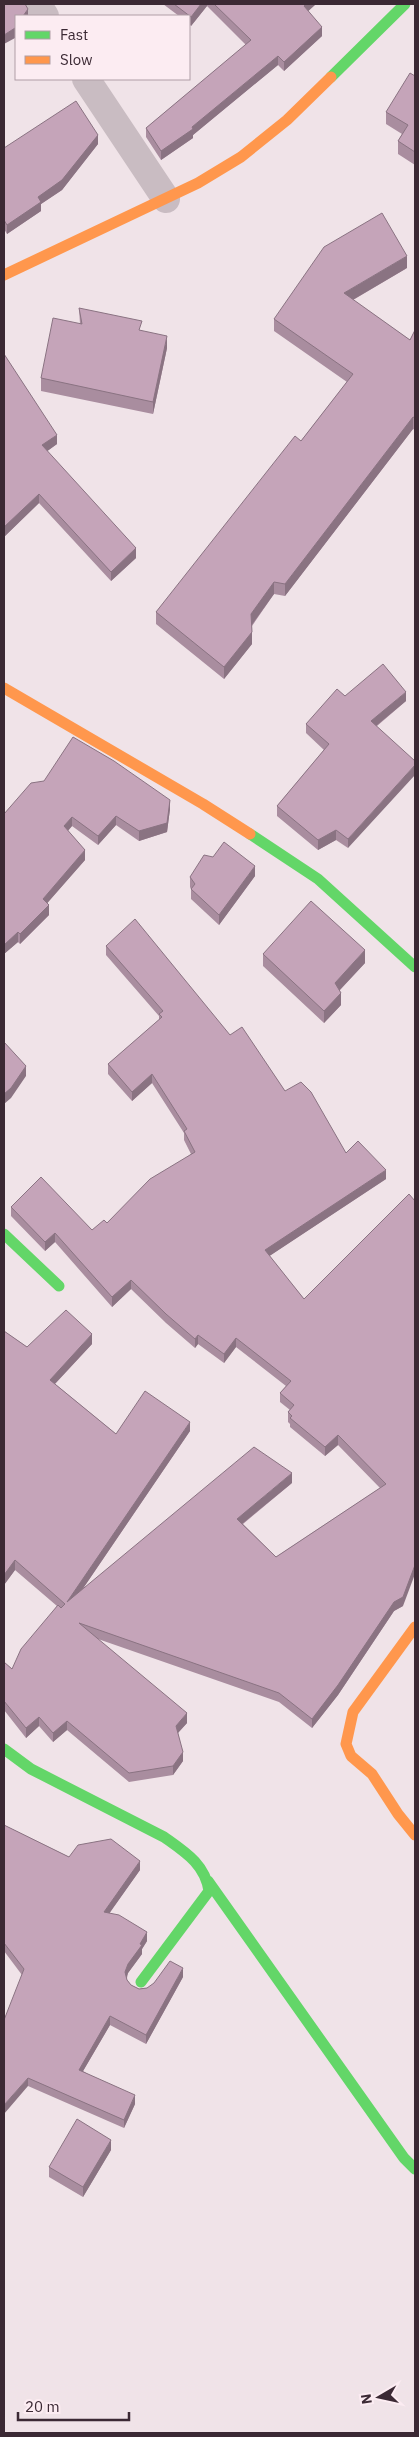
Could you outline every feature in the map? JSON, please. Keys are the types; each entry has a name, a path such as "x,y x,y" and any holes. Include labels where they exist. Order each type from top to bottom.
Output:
{"street":[{"path":"37,4 44,15"},
{"path":"4,275 198,184 241,157 287,120 405,4"},
{"path":"87,80 166,198"},
{"path":"4,688 203,804 318,879 415,967"},
{"path":"4,1234 59,1286"},
{"path":"415,1627 353,1712 346,1744 351,1756 372,1774 398,1814 415,1835"},
{"path":"4,1748 30,1769 92,1798 173,1842 201,1867 208,1881 404,2158 415,2170"},
{"path":"141,1982 209,1891 208,1881"}],"building":[{"path":"4,4 25,4 28,9 24,15 15,15 15,28 4,35"},
{"path":"174,4 201,4 191,17"},
{"path":"214,4 306,4 304,6 322,27 284,62 278,56 192,127 193,129 161,151 146,128 251,40"},
{"path":"410,73 415,76 415,152 398,141 408,125 386,112"},
{"path":"76,101 98,135 62,180 38,197 41,202 7,225 4,220 4,148"},
{"path":"382,213 407,256 344,293 410,340 415,330 415,418 413,417 285,584 274,582 251,614 252,632 224,667 156,612 295,436 301,441 353,374 274,319 324,247"},
{"path":"79,308 142,321 139,330 167,336 153,402 41,378 53,318 82,324"},
{"path":"4,354 57,435 42,445 136,548 111,572 39,494 4,527"},
{"path":"383,664 406,692 371,721 415,761 415,765 348,839 336,830 318,840 277,806 329,744 306,724 337,689 345,696"},
{"path":"73,737 114,761 170,800 167,823 139,831 116,816 98,836 72,817 64,826 85,850 43,899 49,905 20,934 18,932 4,945 4,814 31,783 44,781"},
{"path":"224,842 255,866 219,915 191,889 195,884 190,877 204,855 213,857"},
{"path":"311,901 365,950 335,983 341,993 324,1011 263,954"},
{"path":"135,919 230,1035 242,1027 285,1091 301,1082 311,1092 346,1153 358,1141 386,1170 265,1250 304,1299 409,1194 415,1201 415,1565 403,1597 394,1602 338,1685 312,1719 279,1693 79,1623 187,1713 176,1726 183,1752 173,1766 129,1773 67,1721 53,1733 39,1717 26,1728 4,1701 4,1662 12,1669 21,1649 58,1605 61,1608 65,1604 15,1560 4,1575 4,1331 27,1347 66,1310 92,1334 50,1380 116,1434 145,1391 190,1422 67,1602 254,1447 292,1473 237,1519 276,1557 386,1484 338,1435 325,1447 290,1418 292,1416 288,1412 294,1405 280,1393 291,1381 236,1338 224,1354 198,1335 195,1339 131,1280 112,1297 55,1233 45,1242 11,1207 41,1177 92,1230 104,1220 107,1223 150,1179 195,1152 184,1131 187,1129 152,1074 132,1092 108,1064 162,1017 159,1014 163,1011 106,946"},
{"path":"4,1042 26,1066 11,1088 4,1094"},
{"path":"4,1825 69,1857 78,1845 111,1839 140,1861 104,1912 119,1915 147,1932 140,1944 142,1945 128,1964 125,1972 127,1980 131,1985 139,1989 147,1988 154,1983 170,1961 183,1968 146,2035 110,2016 79,2070 135,2095 124,2120 28,2078 4,2105 4,2020 24,1969 4,1943"},
{"path":"77,2119 111,2140 83,2187 49,2167"}],"traffic: fast":[{"path":"331,77 405,4"},
{"path":"250,834 318,879 415,967"},
{"path":"4,1234 59,1286"},
{"path":"4,1749 31,1769 164,1837 199,1866 209,1891 141,1982"},
{"path":"208,1881 404,2158 415,2169"}],"traffic: slow":[{"path":"4,275 198,183 241,157 287,120 331,77"},
{"path":"4,688 203,804 250,834"},
{"path":"415,1627 353,1712 346,1744 351,1756 372,1774 398,1814 415,1835"}]}
